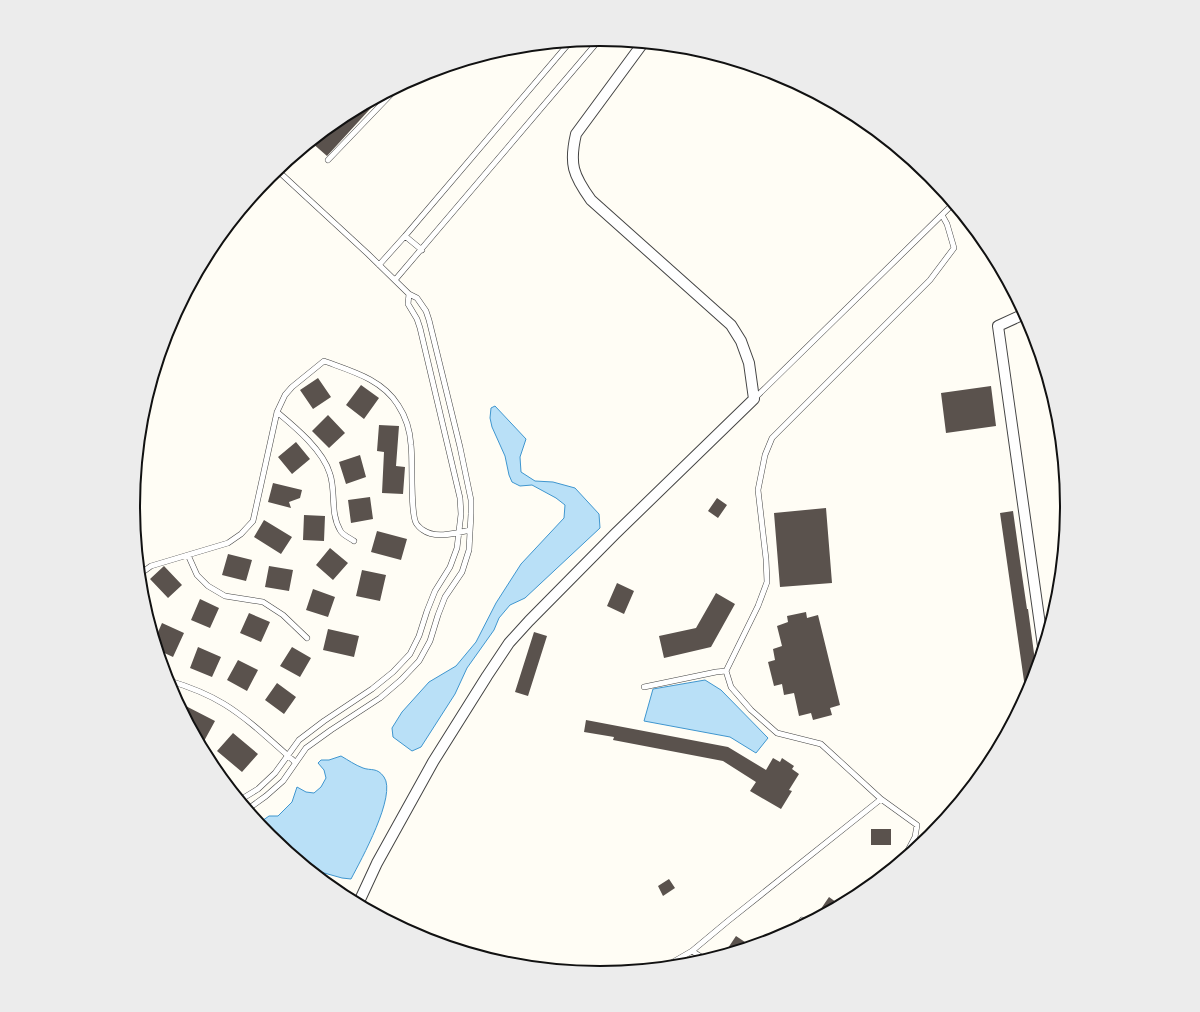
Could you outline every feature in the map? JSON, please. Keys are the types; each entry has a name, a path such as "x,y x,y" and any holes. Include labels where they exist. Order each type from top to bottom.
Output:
{"street":[{"path":"361,898 377,863 433,762 509,644 529,621 604,545 754,399 749,363 741,341 731,325 591,200 578,182 573,169 573,147 576,134 639,48"},
{"path":"1019,316 998,326 1041,634"}],"lane":[{"path":"395,280 594,46"},
{"path":"379,264 405,236 565,47"},
{"path":"328,160 387,99"},
{"path":"252,806 266,796 282,781 306,748 380,698 401,680 419,661 430,641 438,615 446,597 462,572 469,550 470,530 471,500 467,480 426,311 418,298 408,294 379,264 282,174"},
{"path":"754,399 950,208"},
{"path":"911,844 915,837 917,825 881,799 821,744 777,733 751,710 731,687 726,671 758,606 767,582 766,559 758,490 765,455 772,438 930,280 954,248 947,224 942,216"},
{"path":"405,236 422,250"},
{"path":"244,797 258,789 275,773 299,740 377,685 393,672 410,654 419,636 426,610 435,591 450,567 457,548 460,498 457,480 420,328 417,319 408,304 408,294"},
{"path":"145,570 150,566 228,543 241,534 253,522 277,412 285,395 292,386 324,361 368,377 383,388 398,404 408,422 411,444 413,509 416,523 423,531 435,534 450,534 470,530"},
{"path":"277,412 302,433 321,457 330,473 334,492 334,515 340,532 354,541"},
{"path":"188,555 197,575 208,586 225,596 262,602 283,615 307,638"},
{"path":"644,687 726,671"},
{"path":"175,683 196,690 224,704 254,726 295,762"},
{"path":"678,959 692,951 881,799"},
{"path":"692,951 698,955"}],"water":[{"path":"495,406 526,439 520,457 521,472 535,481 553,482 575,488 599,514 600,528 525,598 510,605 499,618 494,630 467,668 455,694 421,747 412,751 393,737 392,728 402,712 429,682 456,666 476,642 496,603 521,564 564,518 565,505 556,498 532,485 520,486 512,482 505,456 492,427 490,418 491,408"},
{"path":"705,680 721,690 768,738 756,753 730,737 644,721 653,689"},
{"path":"341,756 360,767 379,772 384,777 387,786 386,798 376,828 351,879 322,872 297,852 264,819 269,816 278,816 292,802 297,787 306,792 314,793 321,787 326,778 324,770 318,763 321,760 329,760"}],"building":[{"path":"372,107 327,156 315,145 344,124"},
{"path":"318,378 331,397 313,409 300,390"},
{"path":"361,385 379,398 364,419 346,405"},
{"path":"991,386 996,426 946,433 941,393"},
{"path":"328,415 345,433 329,448 312,431"},
{"path":"379,425 399,426 396,466 405,467 403,494 382,493 384,452 377,451"},
{"path":"296,442 310,459 292,474 278,457"},
{"path":"360,455 366,477 346,484 339,462"},
{"path":"273,483 302,490 300,498 289,502 291,508 268,502"},
{"path":"370,497 373,519 351,523 348,500"},
{"path":"717,498 727,505 718,518 708,511"},
{"path":"826,508 832,583 780,587 774,513"},
{"path":"1013,511 1028,609 1035,658 1024,683 1000,513"},
{"path":"304,515 325,516 324,541 303,540"},
{"path":"264,520 292,537 281,554 254,537"},
{"path":"377,531 407,539 401,560 371,552"},
{"path":"330,548 348,563 333,580 316,565"},
{"path":"228,554 252,560 246,581 222,575"},
{"path":"164,566 182,585 168,598 150,579"},
{"path":"269,566 293,570 289,591 265,587"},
{"path":"362,570 386,575 380,601 356,596"},
{"path":"617,583 634,591 624,614 607,606"},
{"path":"313,589 335,597 328,617 306,610"},
{"path":"716,593 735,604 711,647 664,658 659,636 696,628"},
{"path":"200,599 219,608 210,628 191,620"},
{"path":"806,612 807,618 818,615 840,705 830,708 832,715 813,720 811,713 799,716 794,693 784,695 782,684 774,686 768,662 775,660 773,649 782,646 777,626 788,622 787,616"},
{"path":"249,613 270,622 261,642 240,633"},
{"path":"162,623 184,633 173,657 164,653 158,632"},
{"path":"328,629 359,636 354,657 323,650"},
{"path":"534,632 547,636 528,696 515,692"},
{"path":"198,647 221,657 212,677 190,668"},
{"path":"292,647 311,658 300,677 280,666"},
{"path":"238,660 258,670 247,691 227,680"},
{"path":"277,683 296,697 284,714 265,700"},
{"path":"186,706 215,721 205,740"},
{"path":"586,720 728,747 766,770 773,758 780,762 782,758 794,766 792,769 799,774 789,790 792,791 781,809 750,791 756,782 723,761 613,740 614,737 584,732"},
{"path":"233,733 258,754 242,772 217,751"},
{"path":"871,829 891,829 891,845 871,845"},
{"path":"669,879 675,888 663,896 658,886"},
{"path":"829,897 835,901 830,904 821,909"},
{"path":"736,936 746,943 728,947"}]}
